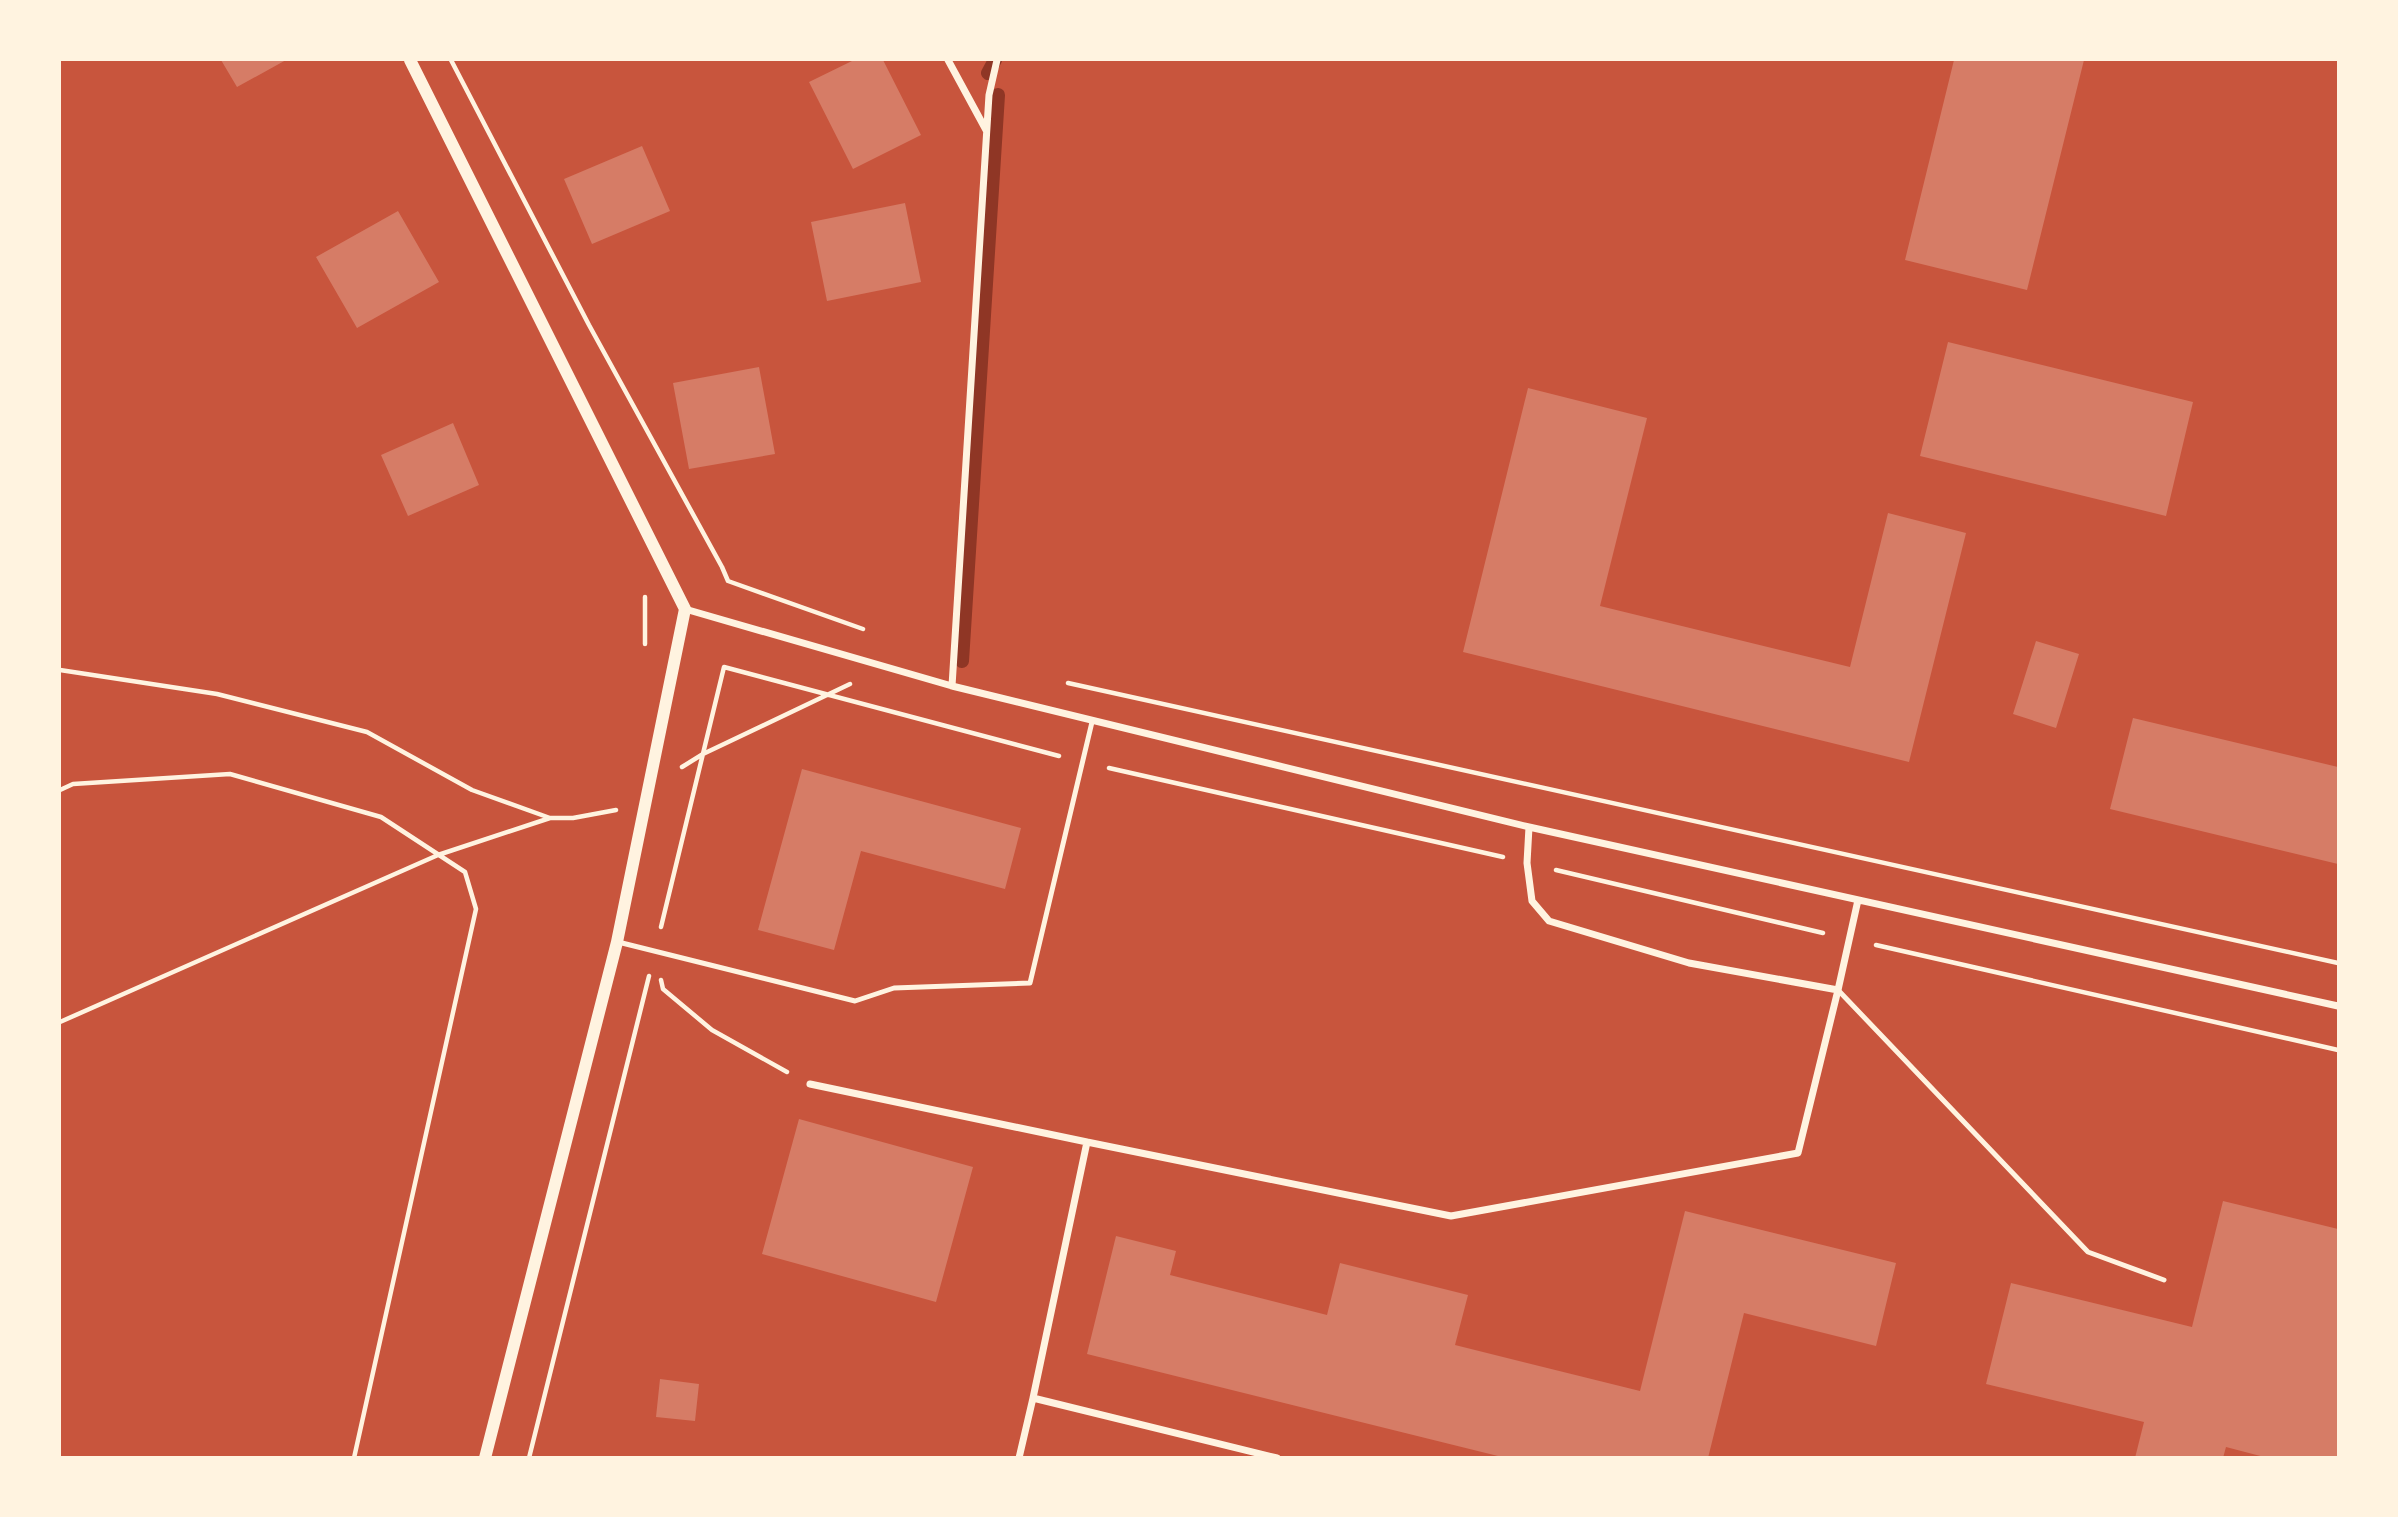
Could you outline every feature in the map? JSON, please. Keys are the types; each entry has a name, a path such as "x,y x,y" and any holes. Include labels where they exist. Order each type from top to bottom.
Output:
{"street":[{"path":"410,60 685,609 617,942 485,1458"},
{"path":"948,60 987,130"},
{"path":"952,686 989,96 997,60"},
{"path":"685,609 952,686 1529,827 2339,1006"},
{"path":"1529,827 1527,863 1532,901 1549,921 1689,963 1838,990"},
{"path":"810,1084 1451,1216 1798,1153 1858,900"},
{"path":"1019,1458 1087,1142"},
{"path":"1033,1398 1277,1458"}],"lane":[{"path":"617,942 855,1001 894,988 1031,983 1092,722"},
{"path":"1838,990 2088,1252 2164,1280"}],"path":[{"path":"451,60 576,300 728,581 867,631"},
{"path":"643,588 645,648"},
{"path":"60,1022 438,855 550,818 573,818 615,810 703,754 831,695 882,666"},
{"path":"529,1458 724,667 1083,762 1437,840 1850,939 2339,1050"},
{"path":"60,670 217,694 367,732 472,790 550,818"},
{"path":"1056,681 2339,963"},
{"path":"60,790 73,784 230,774 382,817 465,872 476,909 354,1458"},
{"path":"612,824 618,797"},
{"path":"655,952 663,989 712,1030 810,1084"}],"building":[{"path":"221,60 286,60 237,87"},
{"path":"854,60 883,60 921,135 853,169 809,82"},
{"path":"1954,60 2084,60 2027,290 1905,260"},
{"path":"642,146 670,211 592,244 564,179"},
{"path":"905,203 921,282 827,301 811,222"},
{"path":"398,211 439,282 357,328 316,257"},
{"path":"1948,342 2193,402 2166,516 1920,456"},
{"path":"759,367 775,454 689,469 673,383"},
{"path":"1528,388 1647,418 1600,606 1850,667 1888,513 1966,533 1909,762 1463,652"},
{"path":"453,423 479,485 408,516 381,455"},
{"path":"2036,641 2079,654 2056,728 2013,714"},
{"path":"2133,718 2338,767 2338,864 2110,809"},
{"path":"802,769 1021,828 1005,889 861,851 834,950 758,930"},
{"path":"799,1119 973,1167 936,1302 762,1254"},
{"path":"2223,1201 2338,1229 2338,1458 2268,1458 2226,1447 2223,1458 2135,1458 2144,1422 1986,1384 2011,1283 2192,1327"},
{"path":"1685,1211 1896,1263 1876,1346 1744,1313 1708,1458 1506,1458 1087,1354 1116,1236 1176,1251 1170,1275 1327,1315 1340,1263 1468,1295 1455,1345 1640,1391"},
{"path":"660,1379 699,1384 695,1421 656,1417"}],"waterway":[{"path":"988,73 995,60"},
{"path":"962,661 998,95"}]}
